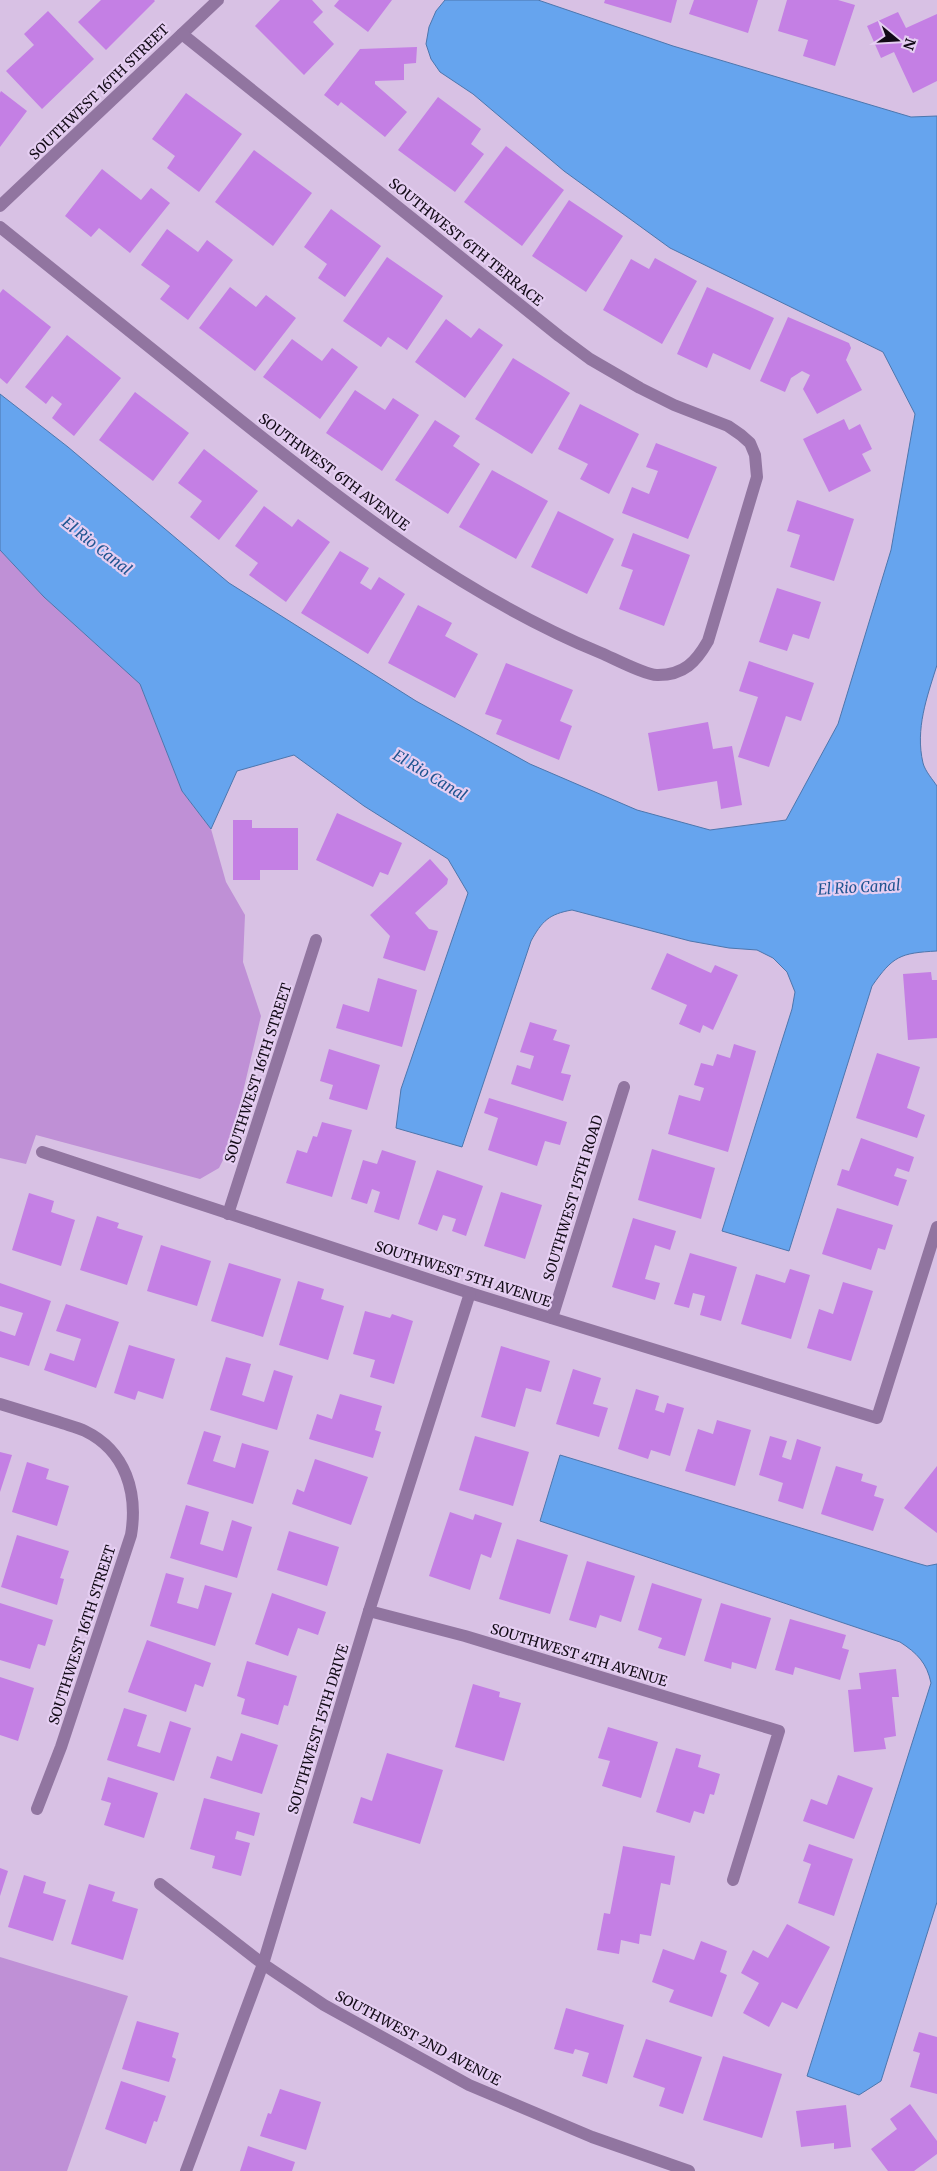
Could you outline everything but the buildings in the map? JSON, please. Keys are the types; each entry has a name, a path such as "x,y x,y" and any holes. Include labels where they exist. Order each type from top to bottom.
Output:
{"street":[{"name":"SOUTHWEST 16TH STREET","path":"0,206 218,0"},
{"name":"SOUTHWEST 6TH TERRACE","path":"182,34 590,359 674,405 728,426 750,443 756,454 757,477 708,641 698,658 684,670"},
{"name":"SOUTHWEST 6TH AVENUE","path":"0,227 315,479 378,527 445,571 514,611 586,647 656,676 684,670"},
{"name":"SOUTHWEST 16TH STREET","path":"228,1214 316,940"},
{"name":"SOUTHWEST 15TH ROAD","path":"552,1318 624,1087"},
{"name":"SOUTHWEST 5TH AVENUE","path":"42,1152 470,1293 877,1418 937,1227"},
{"name":"SOUTHWEST 15TH DRIVE","path":"186,2171 263,1964 369,1611 470,1293"},
{"name":"SOUTHWEST 16TH STREET","path":"0,1404 84,1430 102,1442 116,1457 127,1474 133,1494 134,1515 131,1535 61,1747 37,1809"},
{"name":"SOUTHWEST 4TH AVENUE","path":"369,1611 465,1636 779,1731 733,1880"},
{"name":"SOUTHWEST 2ND AVENUE","path":"160,1884 263,1964 324,2005 469,2085 592,2137 688,2171"}],"shaded area":[{"path":"0,550 44,597 140,684 182,791 211,829 226,882 245,915 243,962 261,1016 230,1146 219,1168 200,1179 36,1135 26,1164 0,1158"},
{"path":"0,1957 128,1996 67,2171 0,2171"}],"water":[{"name":"El Rio Canal","path":"445,0 538,0 673,46 911,117 937,116 937,665 923,713 920,738 924,766 937,786 937,951 914,953 898,958 886,968 872,986 789,1251 722,1231 792,1009 795,992 787,972 773,958 757,950 729,948 690,941 572,910 552,916 543,923 531,941 462,1147 396,1128 401,1089 468,893 448,859 364,806 294,755 237,771 211,829 182,791 140,684 44,597 0,550 0,394 68,447 229,583 416,701 530,764 637,810 710,830 786,820 838,724 891,550 915,414 883,352 670,248 564,171 473,94 440,72 431,59 426,44 429,27 436,11"},
{"path":"560,1455 913,1562 927,1566 937,1564 937,1902 881,2081 859,2095 807,2076 931,1683 927,1670 916,1655 900,1642 540,1521"}]}
